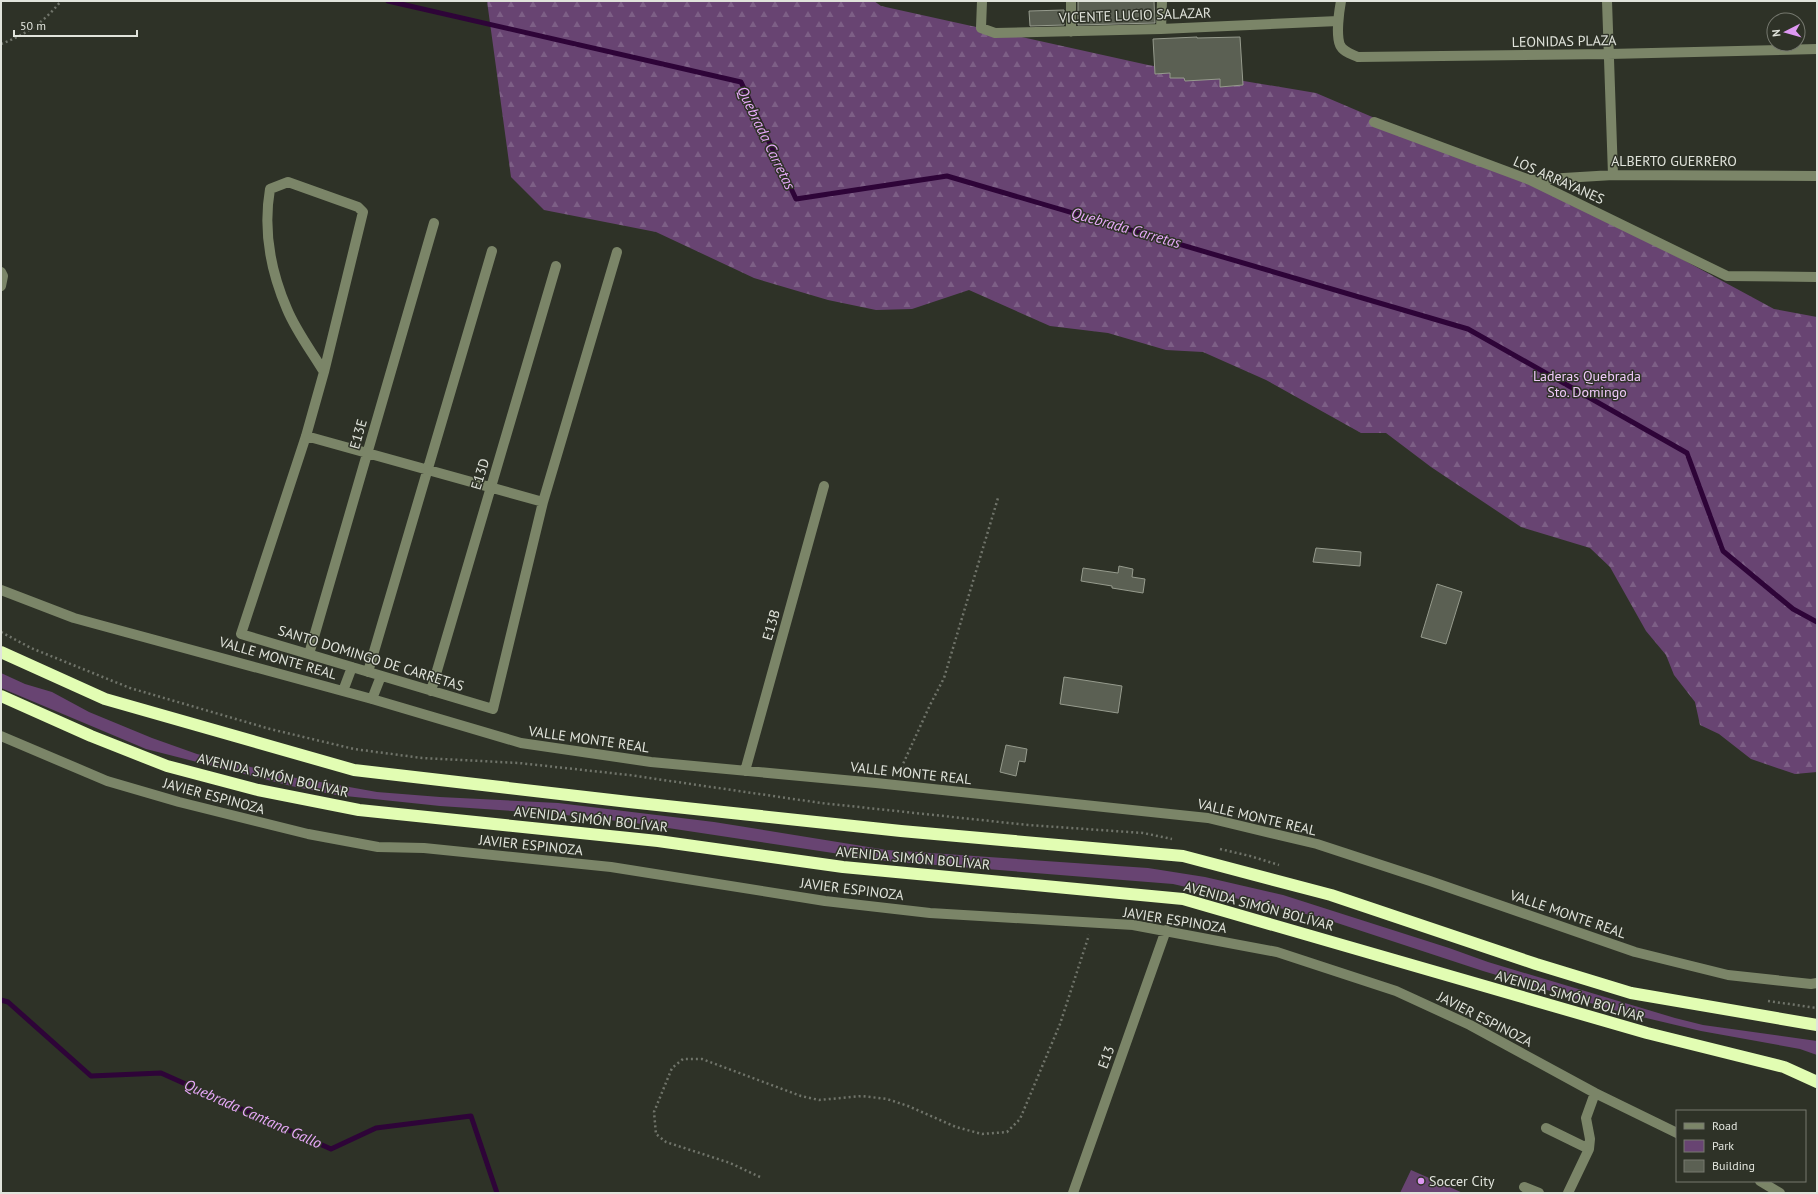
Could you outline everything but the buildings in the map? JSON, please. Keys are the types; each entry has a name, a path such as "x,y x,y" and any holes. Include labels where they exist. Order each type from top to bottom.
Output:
{"highway":[{"name":"AVENIDA SIMÓN BOLÍVAR","path":"1,652 104,699 354,770 636,803 886,829 1183,856 1331,895 1536,964 1631,993 1817,1025"},
{"name":"AVENIDA SIMÓN BOLÍVAR","path":"1,696 92,736 167,766 258,790 359,810 658,841 843,867 1183,899 1461,981 1647,1033 1784,1067 1817,1082"}],"street":[{"name":"VICENTE LUCIO SALAZAR","path":"982,1 981,28 995,33 1161,29 1338,21"},
{"path":"1071,1 1071,32"},
{"path":"1161,29 1162,1"},
{"path":"1338,21 1341,1"},
{"path":"1607,1 1613,175"},
{"name":"LEONIDAS PLAZA","path":"1338,21 1340,45 1346,52 1358,57 1609,54 1817,49"},
{"name":"LOS ARRAYANES","path":"1374,122 1530,180 1727,276 1817,277"},
{"name":"ALBERTO GUERRERO","path":"1530,180 1613,175 1817,176"},
{"path":"324,372 287,310 272,267 267,205 270,189 288,182 358,207 363,212 324,372 306,436 543,502 617,252"},
{"name":"E13E","path":"309,654 434,222"},
{"path":"368,672 492,251"},
{"name":"E13D","path":"431,691 556,266"},
{"path":"1,272 1,286"},
{"name":"SANTO DOMINGO DE CARRETAS","path":"306,436 241,634 493,709 543,502"},
{"name":"E13B","path":"745,771 824,486"},
{"name":"VALLE MONTE REAL","path":"1,590 74,618 372,699 521,743 651,762 898,785 1208,818 1316,844 1430,881 1634,952 1728,975 1811,984 1817,983"},
{"path":"343,691 352,667"},
{"path":"372,699 381,676"},
{"name":"JAVIER ESPINOZA","path":"1,736 107,780 172,800 251,821 378,847 424,848 611,867 825,901 930,913 1133,925 1278,952 1396,991 1470,1025 1595,1093 1676,1133"},
{"name":"E13","path":"1073,1193 1166,930"},
{"path":"1568,1193 1589,1149 1590,1139 1586,1118 1595,1093"},
{"path":"1546,1128 1589,1149"},
{"path":"1762,1182 1780,1193"},
{"path":"1524,1187 1539,1193"}],"path":[{"path":"1,44 17,38 47,18 61,1"},
{"path":"898,785 903,764 944,678 998,498"},
{"path":"760,1177 730,1163 666,1142 656,1134 654,1112 672,1068 683,1059 702,1059 801,1096 819,1100 862,1096 887,1099 956,1127 982,1134 1007,1132 1020,1119 1060,1024 1092,923"}],"green space":[{"name":"Laderas Quebrada Sto. Domingo","path":"487,1 874,1 881,6 1148,65 1316,93 1478,162 1543,184 1774,309 1817,317 1817,772 1795,774 1751,759 1719,734 1700,725 1695,702 1674,675 1666,655 1646,631 1610,567 1590,548 1521,527 1431,467 1386,433 1361,433 1266,380 1203,352 1166,350 1108,333 1050,326 969,290 912,309 876,310 828,300 754,278 656,232 544,210 511,177"},
{"path":"1,673 25,684 52,692 89,712 152,738 197,754 296,778 377,792 558,803 714,822 887,850 1148,868 1205,877 1283,895 1488,962 1675,1018 1703,1025 1817,1041 1817,1055 1800,1049 1701,1031 1621,1012 1483,971 1319,917 1173,884 886,861 635,823 557,814 440,806 336,795 291,786 146,749 1,688"},
{"name":"Soccer City","path":"1411,1170 1463,1193 1400,1193"}],"waterway":[{"name":"Quebrada Carretas","path":"388,1 741,82 796,199 947,176 1468,329 1687,453 1723,551 1793,609 1817,622"},
{"name":"Quebrada Cantana Gallo","path":"1,1000 8,1002 91,1076 161,1073 331,1149 376,1128 471,1116 497,1193"}],"place":[{"name":"Soccer City","path":"1421,1181"}]}
